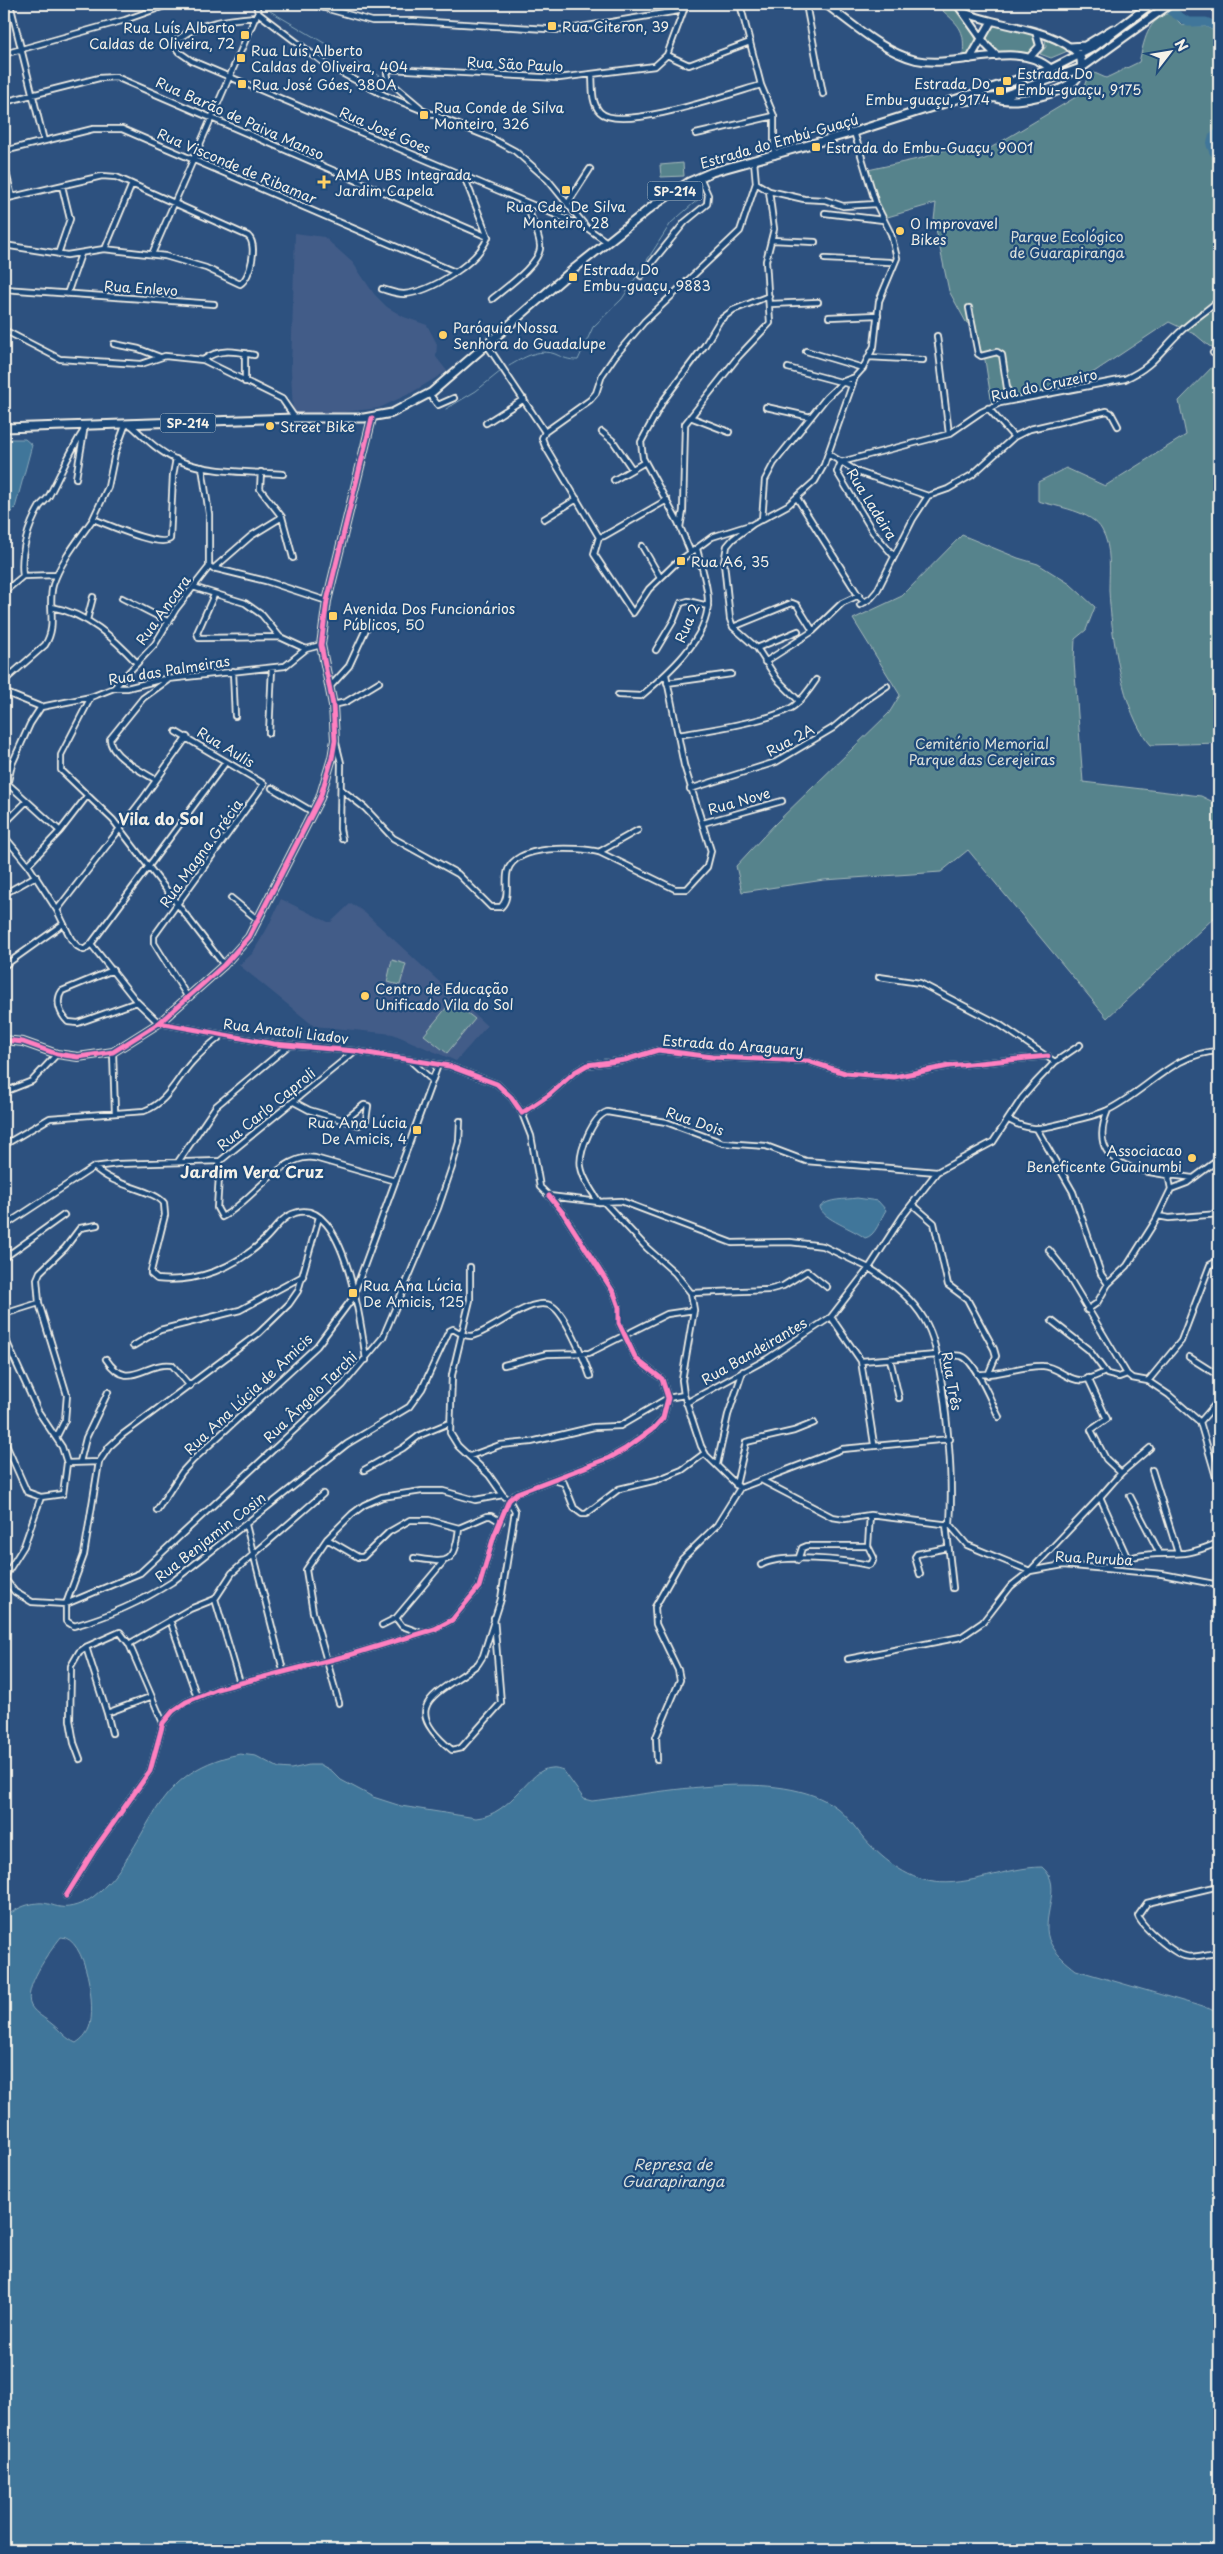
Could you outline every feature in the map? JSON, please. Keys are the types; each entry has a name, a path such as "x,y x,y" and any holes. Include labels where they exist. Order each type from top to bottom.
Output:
{"main road":[{"name":"Estrada do Embú-Guaçú","path":"4,428 128,426 295,418 372,418 392,413 429,394 607,242 652,206 700,177 854,132 1051,69 1080,56 1151,4"},
{"name":"Estrada do Embú-Guaçú","path":"951,102 997,98 1081,68 1142,26 1170,4"},
{"path":"1070,46 1089,44 1132,19"},
{"path":"997,98 1010,102 1025,100 1050,92 1075,80 1081,68 1080,56"},
{"path":"1051,69 1057,78"}],"street":[{"path":"10,4 44,141"},
{"path":"4,54 125,20 170,4"},
{"path":"152,254 257,15 256,4"},
{"path":"310,4 372,21 563,30 684,10"},
{"path":"686,4 667,56 689,65 750,42"},
{"path":"740,4 761,85 774,116 774,156"},
{"path":"806,4 823,94"},
{"path":"825,4 886,47 904,56 932,63 997,56 1030,57 1044,63 1051,69"},
{"path":"957,4 982,39 997,56"},
{"path":"964,12 991,22 1036,32 1070,46 1080,56"},
{"path":"257,15 328,66 384,95 491,138 515,151 532,164 568,203 587,228 607,242"},
{"name":"Rua José Goes","path":"257,15 228,20 184,34 173,44 185,57 526,204 587,228"},
{"path":"970,59 991,22"},
{"path":"1030,57 1040,46 1036,32"},
{"name":"Rua São Paulo","path":"423,110 389,81 387,73 390,69 559,78 655,66 667,56"},
{"path":"592,75 596,105 601,113 608,117 638,117 669,112 761,85"},
{"name":"Rua Barão de Paiva Manso","path":"4,102 99,78 116,77 488,237"},
{"path":"696,134 774,116"},
{"name":"Rua Visconde de Ribamar","path":"4,151 93,129 122,128 192,160 455,272"},
{"path":"754,161 756,183 740,231 644,322 615,356 602,375 590,400 545,432 542,438 598,537 594,554 633,613 660,577 712,537 762,520 798,498 815,481 828,454 855,377 863,368 874,346 882,290 893,262 894,243 876,204 854,132"},
{"path":"4,164 12,197"},
{"path":"568,203 590,169"},
{"path":"4,199 108,175 248,236 252,239 254,248 246,279 240,284 188,261 152,254 104,249 81,254 58,254 4,245"},
{"path":"382,289 403,294 430,288 455,272 476,254 488,237 464,176"},
{"path":"641,276 685,222 709,200 700,177"},
{"path":"756,183 769,191 804,199 825,200 843,206 876,204"},
{"path":"104,249 132,184"},
{"path":"58,254 70,220 62,186"},
{"path":"680,527 683,511 684,425 738,357 769,324 770,304 766,261 774,224 769,191"},
{"path":"492,300 527,269 540,253 540,243 526,204"},
{"path":"825,213 861,219 883,220"},
{"path":"772,240 815,242"},
{"path":"67,294 81,254"},
{"path":"825,260 893,262"},
{"name":"Rua Enlevo","path":"4,289 214,304"},
{"path":"691,553 667,500 645,462 640,446 663,401 705,346 720,320 733,310 769,296"},
{"name":"Rua do Cruzeiro","path":"841,462 949,434 988,408 1010,401 1113,382 1143,371 1154,362 1181,330 1219,300"},
{"path":"770,304 818,302"},
{"path":"969,308 978,354 981,356 997,352 1002,356 1010,401"},
{"path":"829,317 878,315"},
{"path":"4,330 60,359 141,364 160,357"},
{"path":"937,336 949,434"},
{"path":"114,344 139,349 160,357 203,360 282,399 295,418"},
{"path":"488,345 545,432"},
{"path":"1213,353 1219,348"},
{"path":"806,351 863,368"},
{"path":"203,360 217,352 254,355"},
{"path":"245,353 245,382"},
{"path":"869,357 924,360"},
{"path":"788,368 844,381 852,385"},
{"path":"762,520 764,488 769,472 826,398 844,381 855,377"},
{"path":"429,394 438,405 454,398"},
{"path":"486,423 524,399"},
{"path":"766,407 811,417"},
{"path":"988,408 1014,437"},
{"path":"828,454 858,472 928,496 948,489 972,475 1014,437 1040,425 1107,411 1112,413 1118,426"},
{"path":"690,417 729,432"},
{"path":"342,838 340,807 342,790 341,763 335,740 333,705 321,645 327,601 372,418"},
{"path":"4,681 45,645 53,628 50,596 56,575 92,519 108,487 116,453 128,426 176,460 202,467 283,474"},
{"path":"76,478 85,427"},
{"path":"23,576 22,554 35,518 50,494 64,462 85,427"},
{"path":"602,432 613,441 632,469"},
{"path":"92,519 141,537 168,542 171,535 173,475 176,460"},
{"path":"614,480 645,462"},
{"name":"Rua Ladeira","path":"841,462 837,472 842,481 873,532 893,555"},
{"path":"202,467 209,514 211,568 266,581 327,601"},
{"path":"261,472 260,489 262,494 282,516 293,558"},
{"path":"860,597 860,605 877,591 893,555 928,496"},
{"path":"798,498 860,597 866,602"},
{"path":"544,519 576,499"},
{"path":"598,537 604,536 667,500"},
{"name":"Rua Ancara","path":"114,688 155,644 193,587 211,568 251,536 282,516"},
{"path":"753,524 730,542 724,556 730,619 733,627 757,648 777,679 799,702"},
{"path":"642,546 660,577"},
{"name":"Rua 2","path":"618,694 641,696 684,657 695,640 708,606 707,592 697,549"},
{"path":"4,592 23,576 56,575"},
{"path":"193,587 245,603 262,614 280,637"},
{"path":"214,595 197,632 199,638 280,637 306,649 321,645"},
{"path":"87,620 93,597"},
{"path":"765,662 813,632 842,603 860,597"},
{"path":"122,598 169,622"},
{"path":"656,650 674,620 681,603 688,601 708,606"},
{"path":"733,627 792,603 797,605 813,632"},
{"path":"52,607 69,611 87,620 124,649 137,663"},
{"path":"329,688 349,666 366,629"},
{"path":"757,648 798,631"},
{"name":"Rua das Palmeiras","path":"41,707 91,697 114,688 127,688 170,679 232,671 272,668 290,664 306,649"},
{"path":"268,733 272,668"},
{"path":"232,671 235,716"},
{"path":"667,683 731,674"},
{"path":"342,790 365,808 392,838 458,874 491,907 496,908 504,904 507,899 509,868 514,861 523,855 556,849 587,849 598,852 674,889 681,890 692,886 710,862 711,851 690,789 666,675"},
{"path":"156,780 121,756 112,746 110,739 143,698 170,679"},
{"path":"678,735 751,721 786,710 799,702 816,680"},
{"path":"333,705 346,702 379,682"},
{"name":"Rua 2A","path":"690,789 776,762 833,728 865,701 887,686"},
{"path":"4,692 41,707 23,739 8,776 4,798"},
{"path":"91,697 61,755 59,764 65,774 120,829 147,866 178,902 224,965"},
{"name":"Rua Aulis","path":"176,732 264,784"},
{"path":"57,910 120,829 187,737"},
{"path":"4,1040 23,1042 57,1054 88,1057 113,1052 159,1023 187,996 224,965 246,942 313,812 325,785 335,740"},
{"path":"4,836 6,842 36,876 57,910 62,924 71,939 80,949 84,950 91,944 226,762"},
{"path":"8,783 60,831"},
{"name":"Rua Magna Grécia","path":"187,996 154,943 154,936 264,784"},
{"path":"272,788 313,812"},
{"path":"28,865 60,831 87,796"},
{"name":"Rua Nove","path":"703,824 782,801"},
{"path":"4,824 27,802"},
{"path":"598,852 638,830"},
{"path":"4,894 36,876"},
{"path":"230,898 258,920"},
{"path":"4,966 62,924"},
{"path":"91,944 137,1002 159,1023"},
{"path":"112,970 62,991 58,1002 64,1018 68,1022 78,1023 137,1002"},
{"path":"879,977 920,982 999,1024 1056,1062"},
{"name":"Rua Anatoli Liadov","path":"159,1023 221,1036 288,1046 355,1051 411,1061"},
{"path":"4,1145 47,1119 144,1111 158,1105 193,1060 221,1036"},
{"path":"937,1172 993,1142 1022,1098 1056,1062 1080,1045"},
{"path":"178,1162 216,1106 288,1046"},
{"name":"Estrada do Araguary","path":"522,1113 549,1095 575,1072 587,1065 625,1060 658,1050 712,1057 808,1060 845,1073 894,1077 949,1066 1048,1056"},
{"name":"Rua Carlo Caproli","path":"94,1167 117,1164 220,1161 355,1051"},
{"path":"1009,1120 1026,1129 1037,1129 1082,1119 1108,1110 1185,1058 1219,1051"},
{"path":"113,1052 115,1113"},
{"path":"4,1092 32,1081 57,1054"},
{"path":"66,1896 95,1849 150,1771 163,1723 180,1706 197,1696 422,1632 452,1620 474,1595 482,1580 488,1552 509,1500 520,1491 593,1465 625,1449 659,1422 668,1398 660,1376 636,1359 619,1322 619,1307 614,1293 563,1213 540,1187 531,1136 522,1113 511,1096 497,1084 458,1069 411,1061"},
{"path":"411,1061 432,1080"},
{"path":"355,1294 438,1065"},
{"path":"294,1102 309,1110 359,1125 364,1123 368,1115 368,1106 364,1105 345,1120"},
{"path":"1108,1110 1101,1134 1108,1153 1130,1167 1194,1178"},
{"name":"Rua Dois","path":"601,1202 584,1176 580,1162 594,1123 600,1115 607,1112 666,1122 723,1143 766,1146 806,1161 937,1172"},
{"name":"Rua Ângelo Tarchi","path":"66,1604 140,1573 158,1559 343,1385 366,1360 383,1337 438,1208 452,1167 458,1142 460,1122"},
{"path":"1037,1129 1067,1180 1083,1216 1101,1274 1108,1284"},
{"path":"220,1161 217,1208 222,1217 292,1161 302,1157 315,1158 395,1182"},
{"path":"1171,1189 1194,1178 1219,1159"},
{"path":"4,1226 94,1167 108,1179 156,1197 164,1203 165,1215 151,1271 154,1277 164,1280 191,1279 208,1275 252,1250 289,1215 303,1211 319,1217 334,1234 355,1294 366,1360"},
{"name":"Rua Bandeirantes","path":"686,1403 781,1351 831,1317 869,1268 912,1204 937,1172"},
{"path":"1087,1310 1097,1303 1108,1284 1127,1266 1158,1216 1171,1189 1168,1174"},
{"path":"548,1196 601,1202 647,1248 676,1273 691,1293 694,1310 682,1380 686,1403 694,1430 705,1453 738,1487"},
{"name":"Rua Três","path":"601,1202 621,1201 642,1207 732,1243 790,1242 823,1246 869,1268 902,1293 918,1310 934,1341 950,1439 952,1474 947,1548 953,1588"},
{"path":"912,1204 934,1223 948,1285 967,1299 994,1349 996,1356 988,1374"},
{"path":"1158,1216 1169,1218 1219,1214"},
{"path":"4,1258 64,1215"},
{"path":"41,1497 24,1546 4,1578 15,1592 32,1602 66,1604 84,1555 99,1462 109,1447 122,1435 190,1386 280,1314 295,1297 303,1276 319,1217"},
{"path":"56,1436 65,1420 67,1394 39,1303 37,1285 40,1272 65,1248 80,1228 97,1225"},
{"path":"1049,1250 1064,1269 1127,1374 1132,1378 1148,1382 1169,1395 1200,1422 1219,1487"},
{"path":"1148,1382 1181,1340 1210,1264 1219,1260"},
{"path":"470,1267 470,1300 452,1375 450,1433 458,1446 489,1475 503,1495 509,1500 515,1515 501,1599 494,1618 483,1656 478,1664 442,1690 425,1707 423,1715 432,1732 452,1750 460,1748 501,1703 494,1618"},
{"path":"691,1293 768,1290 784,1286 807,1271 827,1287"},
{"path":"133,1346 160,1330 240,1310 303,1276"},
{"name":"Rua Ana Lúcia de Amicis","path":"157,1510 182,1472 317,1346 355,1294"},
{"path":"4,1314 39,1303"},
{"path":"463,1335 472,1336 514,1313 547,1304 554,1307 582,1354 590,1376"},
{"path":"504,1365 547,1354 589,1353 667,1314 694,1310"},
{"path":"831,1317 861,1361 874,1444"},
{"path":"1052,1321 1089,1350 1105,1372"},
{"name":"Rua Benjamin Cosin","path":"66,1604 66,1621 74,1626 107,1616 143,1600 172,1582 348,1444 409,1407 422,1389 449,1331 453,1329 463,1335"},
{"path":"4,1336 38,1410 56,1436 67,1463 65,1490 60,1496 41,1497 32,1495 24,1488 4,1440"},
{"path":"861,1361 960,1355 967,1358 977,1374 998,1417"},
{"path":"1189,1357 1219,1376"},
{"path":"106,1359 112,1369 122,1374 140,1374 164,1364 172,1365 190,1386"},
{"path":"890,1359 899,1398"},
{"path":"977,1374 1040,1366 1048,1366 1075,1379 1088,1378 1105,1372 1119,1376 1127,1374"},
{"path":"717,1464 728,1415 743,1371"},
{"path":"1088,1378 1107,1419 1091,1430 1106,1459 1121,1473"},
{"path":"80,1462 86,1438 108,1392"},
{"path":"470,1456 500,1445 531,1442 594,1427 620,1426 668,1398 684,1394"},
{"path":"1200,1422 1219,1400"},
{"path":"364,1470 403,1448 420,1435 449,1423"},
{"path":"657,1760 656,1737 680,1680 678,1670 656,1624 655,1607 682,1559 717,1525 738,1487 746,1442 794,1431 814,1424"},
{"path":"738,1487 763,1481 842,1449 874,1444 950,1439"},
{"path":"763,1481 832,1517 845,1519 870,1515 948,1525 967,1545 1030,1571 1121,1473 1150,1448"},
{"path":"4,1454 9,1451"},
{"path":"550,1480 564,1483 574,1508 582,1514 586,1514 619,1489 657,1480 682,1470 705,1453"},
{"path":"67,1463 99,1462"},
{"path":"1152,1470 1178,1553"},
{"path":"339,1703 313,1612 306,1570 327,1539 352,1514 382,1496 422,1490 443,1492 475,1500 503,1495"},
{"path":"129,1644 190,1609 216,1599 232,1573 323,1494"},
{"path":"1130,1496 1159,1552"},
{"path":"1100,1497 1127,1557"},
{"path":"762,1565 834,1558 869,1564 874,1561 868,1546 870,1515"},
{"path":"327,1539 358,1557 363,1557 389,1532 410,1520 429,1520 459,1528 487,1516 491,1516 501,1522"},
{"path":"246,1525 283,1670"},
{"path":"382,1625 396,1618 443,1562 454,1553 459,1528"},
{"path":"1103,1568 1127,1557 1159,1552 1178,1553 1194,1551 1219,1543"},
{"path":"798,1560 802,1548 807,1546 868,1546"},
{"path":"920,1574 915,1557 916,1554 947,1548"},
{"path":"414,1558 443,1562"},
{"name":"Rua Puruba","path":"848,1659 961,1637 983,1622 1011,1586 1030,1571 1063,1565 1162,1574 1219,1585"},
{"path":"216,1599 240,1683"},
{"path":"396,1618 402,1626 422,1632"},
{"path":"170,1620 197,1696"},
{"path":"80,1758 74,1743 70,1720 71,1666 80,1652 86,1647 120,1632 129,1644 150,1697 163,1723"},
{"path":"86,1647 112,1733"},
{"path":"107,1713 150,1697"},
{"path":"1219,1886 1146,1903 1138,1916 1150,1931 1181,1955 1192,1957 1219,1953"}],"shaded area":[{"path":"295,233 324,237 353,263 374,294 387,307 404,317 427,325 437,344 436,357 447,371 411,393 379,408 336,413 293,413 291,370"},
{"name":"Centro de Educação Unificado Vila do Sol","path":"281,899 328,922 331,922 351,903 365,913 487,1026 456,1061 393,1034 314,1026 239,965 252,954 268,927"}],"green space":[{"path":"947,4 951,4 967,23 975,39 976,46 972,52 963,56 963,41 960,30 954,21 943,11"},
{"name":"Parque Ecológico de Guarapiranga","path":"1170,13 1182,25 1205,26 1219,33 1219,349 1209,346 1196,335 1169,322 1094,372 1058,391 992,405 985,360 971,326 966,322 949,291 934,220 936,203 884,218 876,204 868,170 922,158 945,150 977,156 1081,94 1090,71 1106,78 1139,62 1145,39 1151,26 1156,20"},
{"path":"991,23 1034,32 1040,42 1029,57 999,56 983,39"},
{"path":"1045,39 1070,50 1051,58 1040,54 1046,47"},
{"path":"683,163 684,176 661,177 660,165"},
{"path":"1219,360 1219,743 1151,745 1132,714 1120,672 1112,628 1109,559 1107,544 1102,530 1090,518 1082,514 1038,501 1038,482 1066,468 1105,486 1186,435 1179,401"},
{"name":"Cemitério Memorial Parque das Cerejeiras","path":"962,535 1018,558 1038,564 1070,584 1095,607 1086,630 1075,639 1074,661 1083,782 1201,796 1219,805 1219,913 1107,1018 968,850 941,872 824,880 742,892 736,866 775,824 889,713 900,695 853,619 902,596"},
{"path":"392,960 406,964 400,985 387,982"},
{"path":"452,1001 475,1019 447,1053 424,1035"}],"water":[{"path":"9,439 25,439 32,445 15,508 11,512 4,514 4,444"},
{"path":"857,1198 878,1201 886,1210 875,1231 869,1237 865,1238 832,1220 826,1216 820,1207 832,1201"},
{"name":"Represa de Guarapiranga","path":"240,1754 256,1756 279,1768 291,1769 309,1765 321,1765 332,1771 341,1780 373,1797 401,1806 476,1818 489,1815 500,1809 535,1775 543,1770 553,1768 563,1770 584,1799 592,1801 718,1786 752,1785 784,1788 813,1795 837,1808 885,1859 904,1872 924,1880 947,1883 960,1882 1015,1870 1042,1867 1049,1875 1052,1884 1047,1924 1051,1944 1059,1955 1076,1970 1210,2009 1219,2014 1219,2550 4,2550 4,1918 24,1906 41,1903 68,1907 93,1897 113,1878 167,1794 185,1777 209,1763","holes":["61,1937 70,1940 83,1961 92,2006 87,2033 76,2043 35,2011 29,1999 34,1980 50,1951"]}],"waterway":[{"path":"1160,4 1188,22 1206,22 1219,28"},
{"path":"270,11 380,76"},
{"path":"1219,133 1213,137 1211,145 1214,152 1219,155"},
{"path":"509,366 531,355 543,352 578,360 593,327 622,299 671,223 701,197"},
{"path":"446,409 476,391 501,371"}],"cycle path":[{"path":"4,1040 23,1042 57,1054 78,1057 113,1052 159,1023 224,965 249,937 320,798 332,758 335,740 333,705 321,645 327,601 372,418"},
{"path":"159,1023 274,1044 355,1051 449,1066 497,1084 511,1097 522,1113 549,1095 575,1072 587,1065 625,1060 658,1050 712,1057 808,1061 845,1073 894,1077 949,1066 1048,1056"},
{"path":"66,1896 95,1849 150,1771 163,1723 173,1711 186,1702 217,1689 346,1656 435,1629 452,1620 479,1587 494,1536 509,1500 517,1493 609,1458 654,1428 663,1418 668,1398 662,1379 636,1359 619,1323 619,1307 614,1293 563,1213 549,1196"}],"place":[{"name":"Rua Citeron, 39","path":"552,26"},
{"name":"Rua Luís Alberto Caldas de Oliveira, 72","path":"245,35"},
{"name":"Rua Luís Alberto Caldas de Oliveira, 404","path":"241,58"},
{"name":"Estrada Do Embu-guaçu, 9175","path":"1007,81"},
{"name":"Rua José Góes, 380A","path":"242,84"},
{"name":"Estrada Do Embu-guaçu, 9174","path":"1000,91"},
{"name":"Rua Conde de Silva Monteiro, 326","path":"424,115"},
{"name":"Estrada do Embu-Guaçu, 9001","path":"816,147"},
{"name":"AMA UBS Integrada Jardim Capela","path":"324,182"},
{"name":"Rua Cde. De Silva Monteiro, 28","path":"566,190"},
{"name":"O Improvavel Bikes","path":"900,231"},
{"name":"Estrada Do Embu-guaçu, 9883","path":"573,277"},
{"name":"Paróquia Nossa Senhora do Guadalupe","path":"443,335"},
{"name":"Street Bike","path":"270,426"},
{"name":"Rua A6, 35","path":"681,561"},
{"name":"Avenida Dos Funcionários Públicos, 50","path":"333,616"},
{"name":"Centro de Educação Unificado Vila do Sol","path":"365,996"},
{"name":"Rua Ana Lúcia De Amicis, 4","path":"417,1130"},
{"name":"Associacao Beneficente Guainumbi","path":"1192,1158"},
{"name":"Rua Ana Lúcia De Amicis, 125","path":"353,1293"}],"district":[{"name":"Vila do Sol","path":"161,818"},
{"name":"Jardim Vera Cruz","path":"252,1171"}]}
